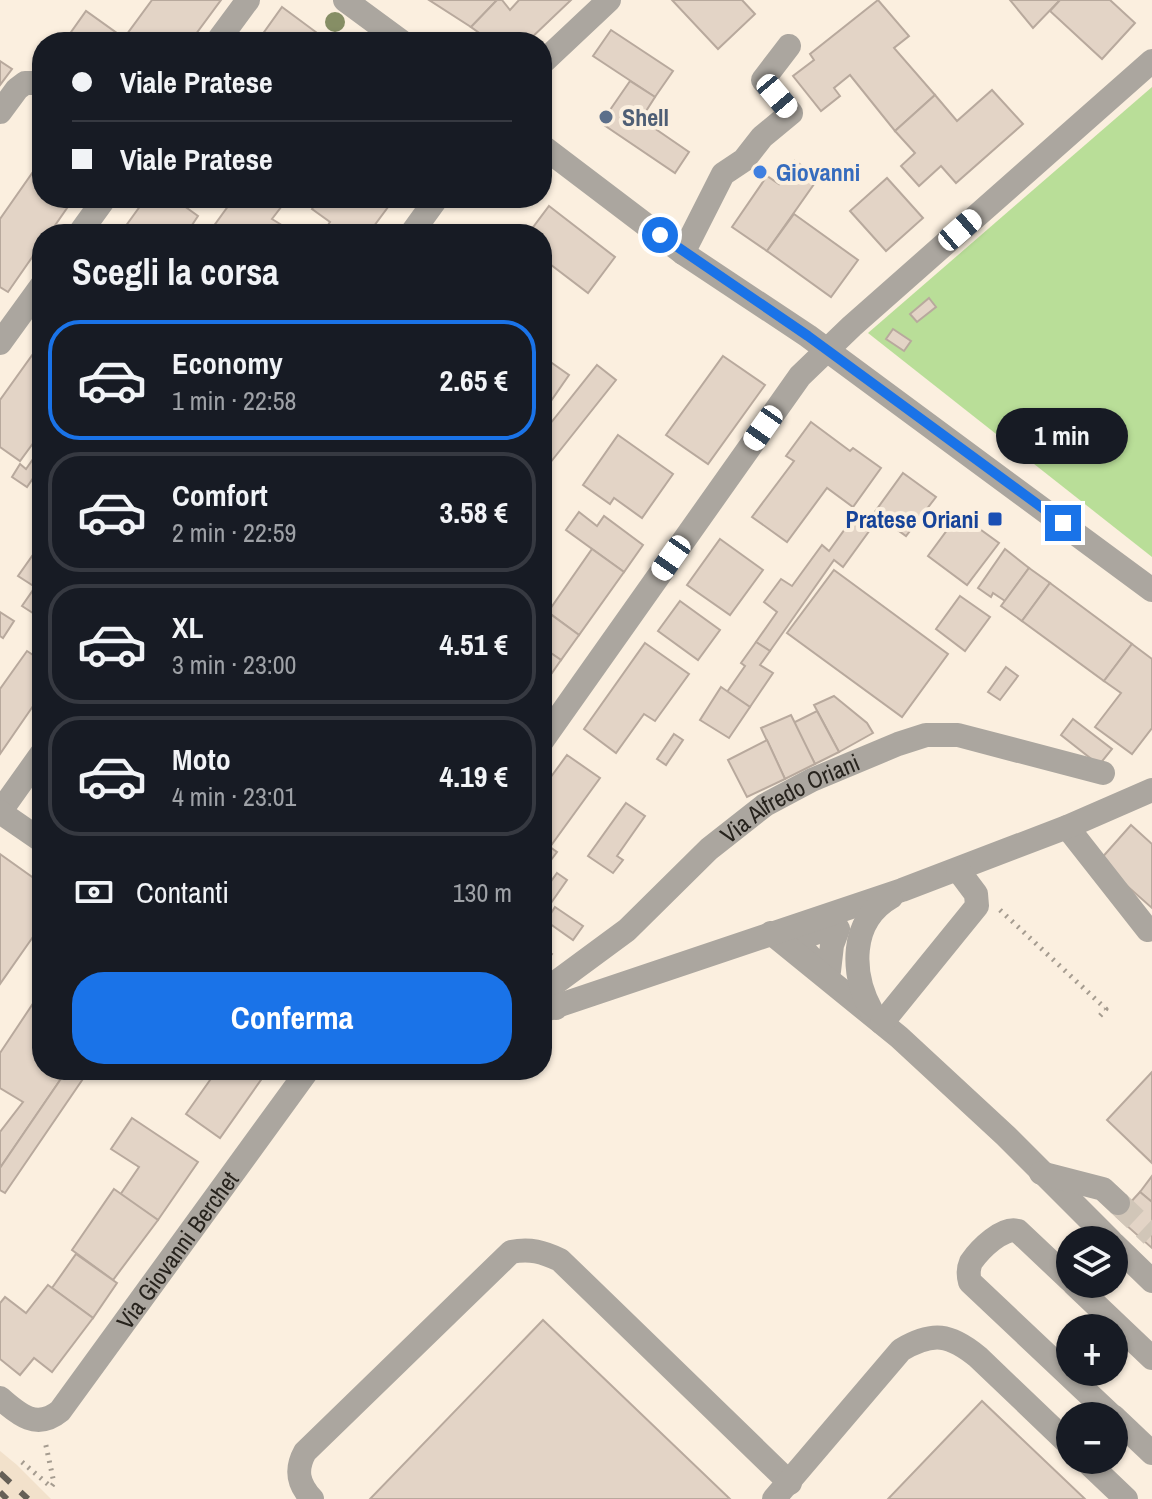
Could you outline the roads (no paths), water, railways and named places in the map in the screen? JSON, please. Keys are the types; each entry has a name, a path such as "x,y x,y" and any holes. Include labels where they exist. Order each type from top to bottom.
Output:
{"street":[{"path":"224,32 248,0"},
{"path":"345,0 388,32"},
{"path":"552,54 609,0"},
{"path":"683,253 723,174 744,160 762,137 791,113 763,80 789,46"},
{"path":"552,727 800,376 1152,61"},
{"path":"0,112 17,89 25,83 32,83"},
{"path":"552,154 683,253 826,350 1152,590"},
{"path":"0,343 32,299"},
{"name":"Via Alfredo Oriani","path":"552,985 627,930 709,849 765,805 812,780 898,744 926,735 958,735 1103,773"},
{"path":"32,767 0,812 32,834"},
{"name":"Via Alfredo Oriani","path":"552,1009 782,937 1150,792"},
{"path":"1067,827 1148,930"},
{"path":"879,1020 973,914 978,902 972,886 958,870"},
{"path":"879,1020 862,994 856,964 857,945 878,904 902,890"},
{"path":"782,937 1006,1136 1096,1226"},
{"name":"Via Giovanni Berchet","path":"0,1398 21,1416 49,1419 60,1411 301,1080"},
{"path":"1041,1173 1103,1189 1118,1203"},
{"path":"1056,1267 1018,1231 1010,1228 1002,1231 971,1263 968,1274 970,1282 1097,1402"},
{"path":"312,1499 298,1480 299,1463 305,1452 511,1252 527,1249 560,1260 782,1491 901,1350 917,1340 934,1335 964,1345 1056,1432"},
{"path":"1128,1258 1152,1281"},
{"path":"1089,1298 1152,1358"},
{"path":"1128,1431 1152,1453"},
{"path":"1100,1474 1126,1499"}],"tunnel":[{"path":"1118,1203 1152,1235"}],"railway":[{"path":"0,1473 28,1499"},
{"path":"0,1492 7,1499"}],"place":[{"name":"Shell","path":"606,117"},
{"name":"Giovanni","path":"760,172"},
{"name":"Pratese Oriani","path":"995,519"}]}
